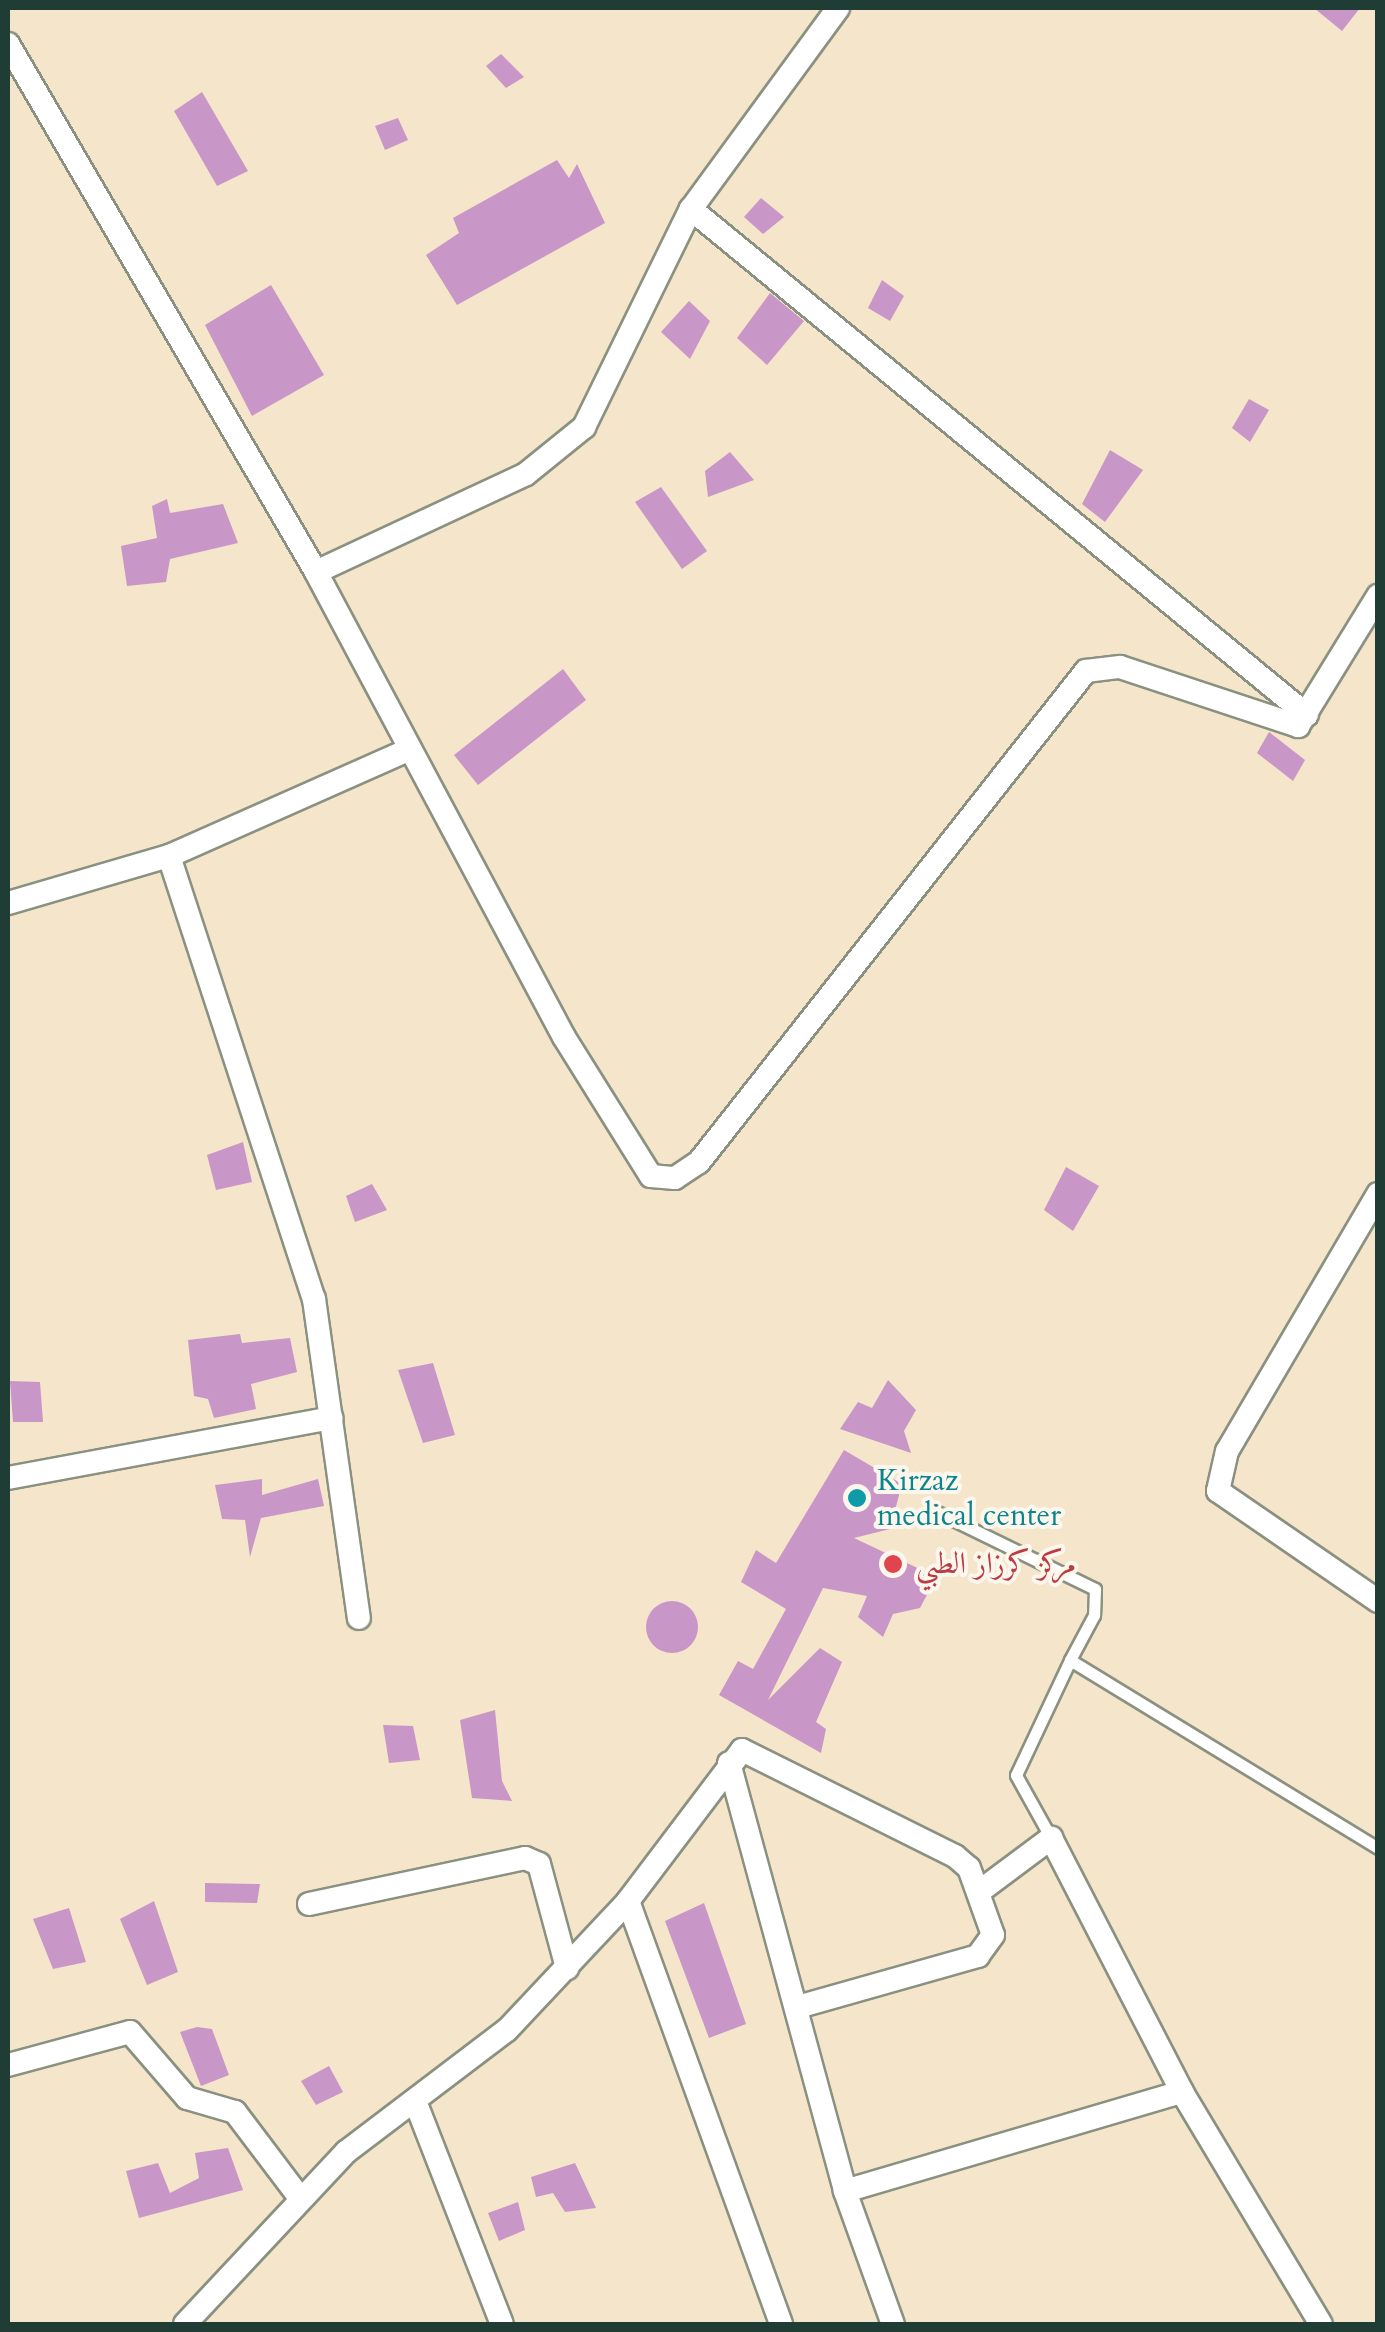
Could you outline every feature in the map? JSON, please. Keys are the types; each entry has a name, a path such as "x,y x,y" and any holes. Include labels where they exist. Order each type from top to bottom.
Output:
{"street":[{"path":"316,572 526,474 584,427 692,209 838,8"},
{"path":"8,44 316,572 564,1037 642,1168 664,1180 699,1162 1086,671 1120,667 1296,726 1307,715 1378,596"},
{"path":"692,209 1307,715"},
{"path":"8,903 168,856 408,750"},
{"path":"168,856 314,1298 359,1618"},
{"path":"1378,1194 1218,1474 1218,1491 1264,1528 1378,1601"},
{"path":"8,1478 331,1418"},
{"path":"185,2324 300,2198 507,2030 628,1901 742,1750 955,1856 980,1891 993,1935 978,1956 798,2008"},
{"path":"729,1763 845,2191 892,2324"},
{"path":"980,1891 1050,1838 1182,2092 1321,2324"},
{"path":"309,1904 525,1858 538,1864 567,1968"},
{"path":"628,1901 780,2324"},
{"path":"8,2066 130,2032 186,2098 236,2112 300,2198"},
{"path":"845,2191 1182,2092"},
{"path":"415,2101 502,2324"}],"lane":[{"path":"934,1510 1094,1589 1094,1615 1016,1775 1050,1838"},
{"path":"1070,1660 1378,1848"}],"building":[{"path":"1314,8 1360,8 1342,31"},
{"path":"501,54 524,77 506,88 486,66"},
{"path":"202,92 248,171 217,186 174,111"},
{"path":"398,118 408,140 385,150 375,126"},
{"path":"557,160 569,178 577,164 605,223 457,305 426,255 459,233 453,218"},
{"path":"761,198 784,217 763,234 744,217"},
{"path":"882,280 904,296 890,321 868,308"},
{"path":"271,285 324,375 252,416 205,325"},
{"path":"770,293 804,321 767,365 737,338"},
{"path":"689,301 710,321 690,359 661,332"},
{"path":"1249,399 1269,410 1250,442 1232,428"},
{"path":"1110,450 1143,470 1105,522 1082,504"},
{"path":"730,452 754,480 708,497 705,471"},
{"path":"661,487 707,551 682,569 635,502"},
{"path":"167,499 170,513 223,504 238,543 170,559 166,582 127,586 121,546 157,538 152,506"},
{"path":"563,669 586,700 478,785 454,755"},
{"path":"1269,732 1305,760 1293,781 1257,753"},
{"path":"243,1142 252,1182 216,1190 207,1155"},
{"path":"1066,1167 1099,1186 1073,1231 1044,1210"},
{"path":"372,1184 387,1210 355,1222 346,1196"},
{"path":"240,1334 242,1343 290,1338 297,1372 251,1384 256,1409 214,1418 208,1399 194,1396 188,1340"},
{"path":"433,1363 455,1435 423,1443 398,1370"},
{"path":"888,1380 916,1410 904,1431 911,1453 840,1429 858,1402 872,1408"},
{"path":"10,1381 40,1382 43,1422 13,1422"},
{"path":"844,1450 902,1484 890,1529 854,1538 928,1573 929,1591 920,1608 893,1614 883,1637 858,1617 867,1596 823,1588 768,1700 820,1648 842,1662 816,1722 826,1729 821,1753 719,1695 738,1661 753,1669 786,1609 741,1582 756,1550 776,1563"},
{"path":"262,1479 262,1495 318,1479 324,1506 261,1518 250,1557 245,1520 222,1519 215,1485"},
{"path":"672,1601 690,1609 698,1627 690,1645 672,1653 654,1645 646,1627 654,1609"},
{"path":"495,1710 502,1781 512,1801 472,1798 460,1720"},
{"path":"383,1725 413,1726 420,1760 389,1763"},
{"path":"205,1883 260,1884 257,1903 205,1902"},
{"path":"154,1901 178,1972 147,1985 120,1919"},
{"path":"704,1903 746,2024 709,2038 665,1921"},
{"path":"69,1908 86,1962 53,1969 33,1919"},
{"path":"197,2027 212,2029 229,2075 201,2086 180,2032"},
{"path":"329,2066 343,2092 316,2105 301,2081"},
{"path":"228,2148 243,2190 139,2218 126,2171 158,2163 170,2193 199,2178 195,2153"},
{"path":"575,2163 596,2208 565,2212 553,2193 536,2197 531,2177"},
{"path":"518,2202 525,2230 499,2241 488,2213"}],"place":[{"name":"Kirzaz medical center","path":"857,1498"},
{"name":"مركز كرزاز الطبي","path":"893,1564"}]}
